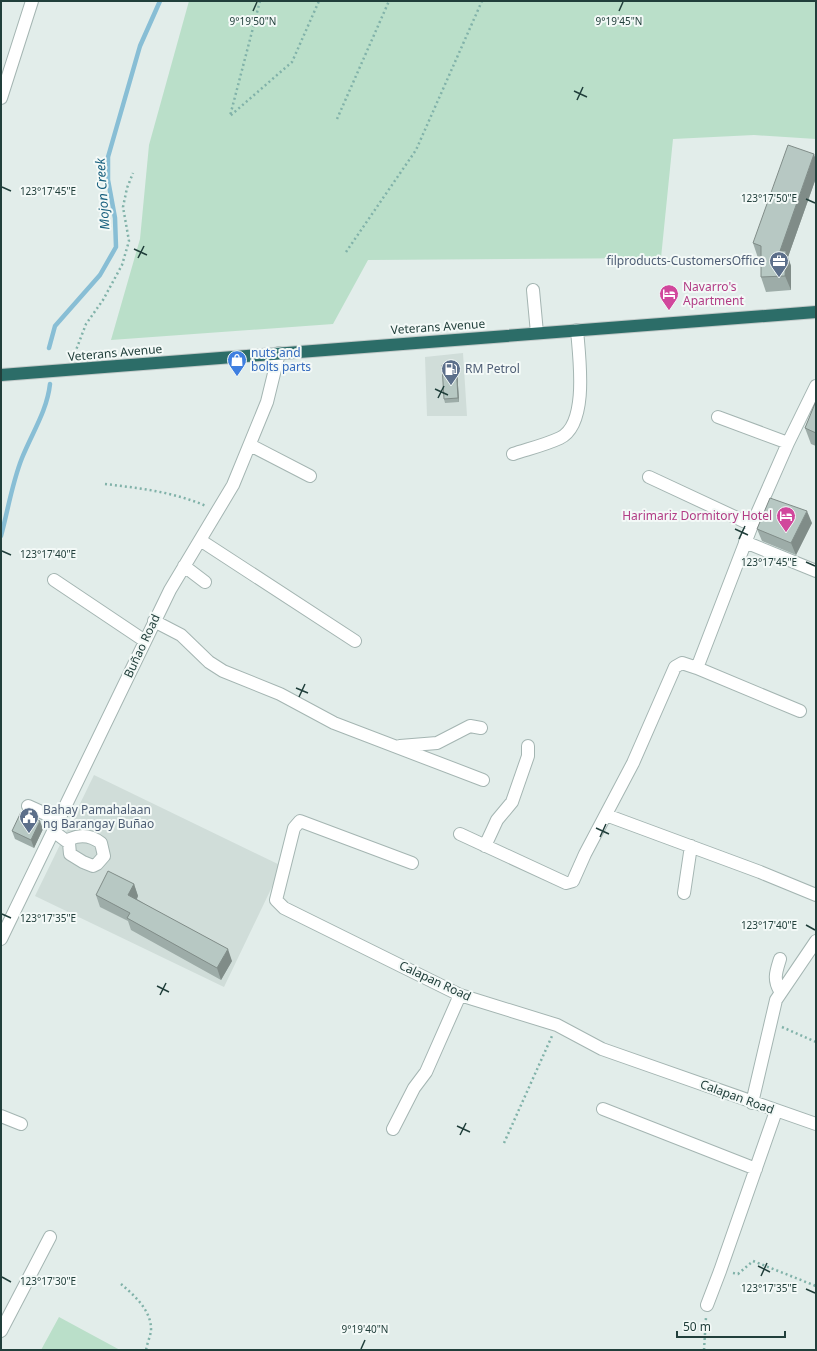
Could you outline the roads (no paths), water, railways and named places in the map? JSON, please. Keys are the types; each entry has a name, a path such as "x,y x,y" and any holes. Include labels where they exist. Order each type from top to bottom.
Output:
{"highway":[{"name":"Veterans Avenue","path":"1,375 816,312"}],"street":[{"path":"1,98 32,1"},
{"path":"533,290 537,333"},
{"path":"513,454 560,438 569,429 578,411 582,386 577,330"},
{"name":"Buñao Road","path":"1,939 154,622 184,566 233,485 267,402 279,353"},
{"path":"697,668 752,525 788,443 816,386"},
{"path":"718,417 788,443"},
{"path":"250,445 310,476"},
{"path":"649,477 752,525"},
{"path":"200,540 355,641"},
{"path":"745,542 816,571"},
{"path":"184,566 205,582"},
{"path":"54,580 145,641"},
{"path":"154,622 181,635 210,662 223,671 280,694 334,723 482,780"},
{"path":"460,834 570,883 578,872 585,854 633,763 675,667 682,663 800,710"},
{"path":"395,746 438,743 470,726 481,728"},
{"path":"485,846 498,820 512,802 528,756 528,746"},
{"path":"28,806 59,820"},
{"path":"606,815 691,846 816,895"},
{"name":"Calapan Road","path":"412,863 300,821 294,828 276,900 284,908 460,995 557,1025 602,1049 752,1103 816,1124"},
{"path":"53,831 69,843"},
{"path":"684,893 691,846"},
{"path":"752,1103 770,1022 780,991 816,941"},
{"path":"780,959 775,976 775,983 780,991"},
{"path":"393,1129 414,1088 426,1072 460,995"},
{"path":"603,1109 756,1169"},
{"path":"707,1305 776,1111"},
{"path":"1,1116 21,1124"},
{"path":"1,1331 50,1237"}],"waterway":[{"name":"Mojon Creek","path":"49,348 55,326 100,275 116,247 115,218 108,180 108,157 140,46 160,1"},
{"name":"Mojon Creek","path":"1,536 19,467 46,403 50,384"}],"place":[{"name":"filproducts-CustomersOffice","path":"779,278"},
{"name":"Navarro's Apartment","path":"669,311"},
{"name":"nuts and bolts parts","path":"237,377"},
{"name":"RM Petrol","path":"451,386"},
{"name":"Harimariz Dormitory Hotel","path":"786,533"},
{"name":"Bahay Pamahalaan ng Barangay Buñao","path":"29,834"}]}
